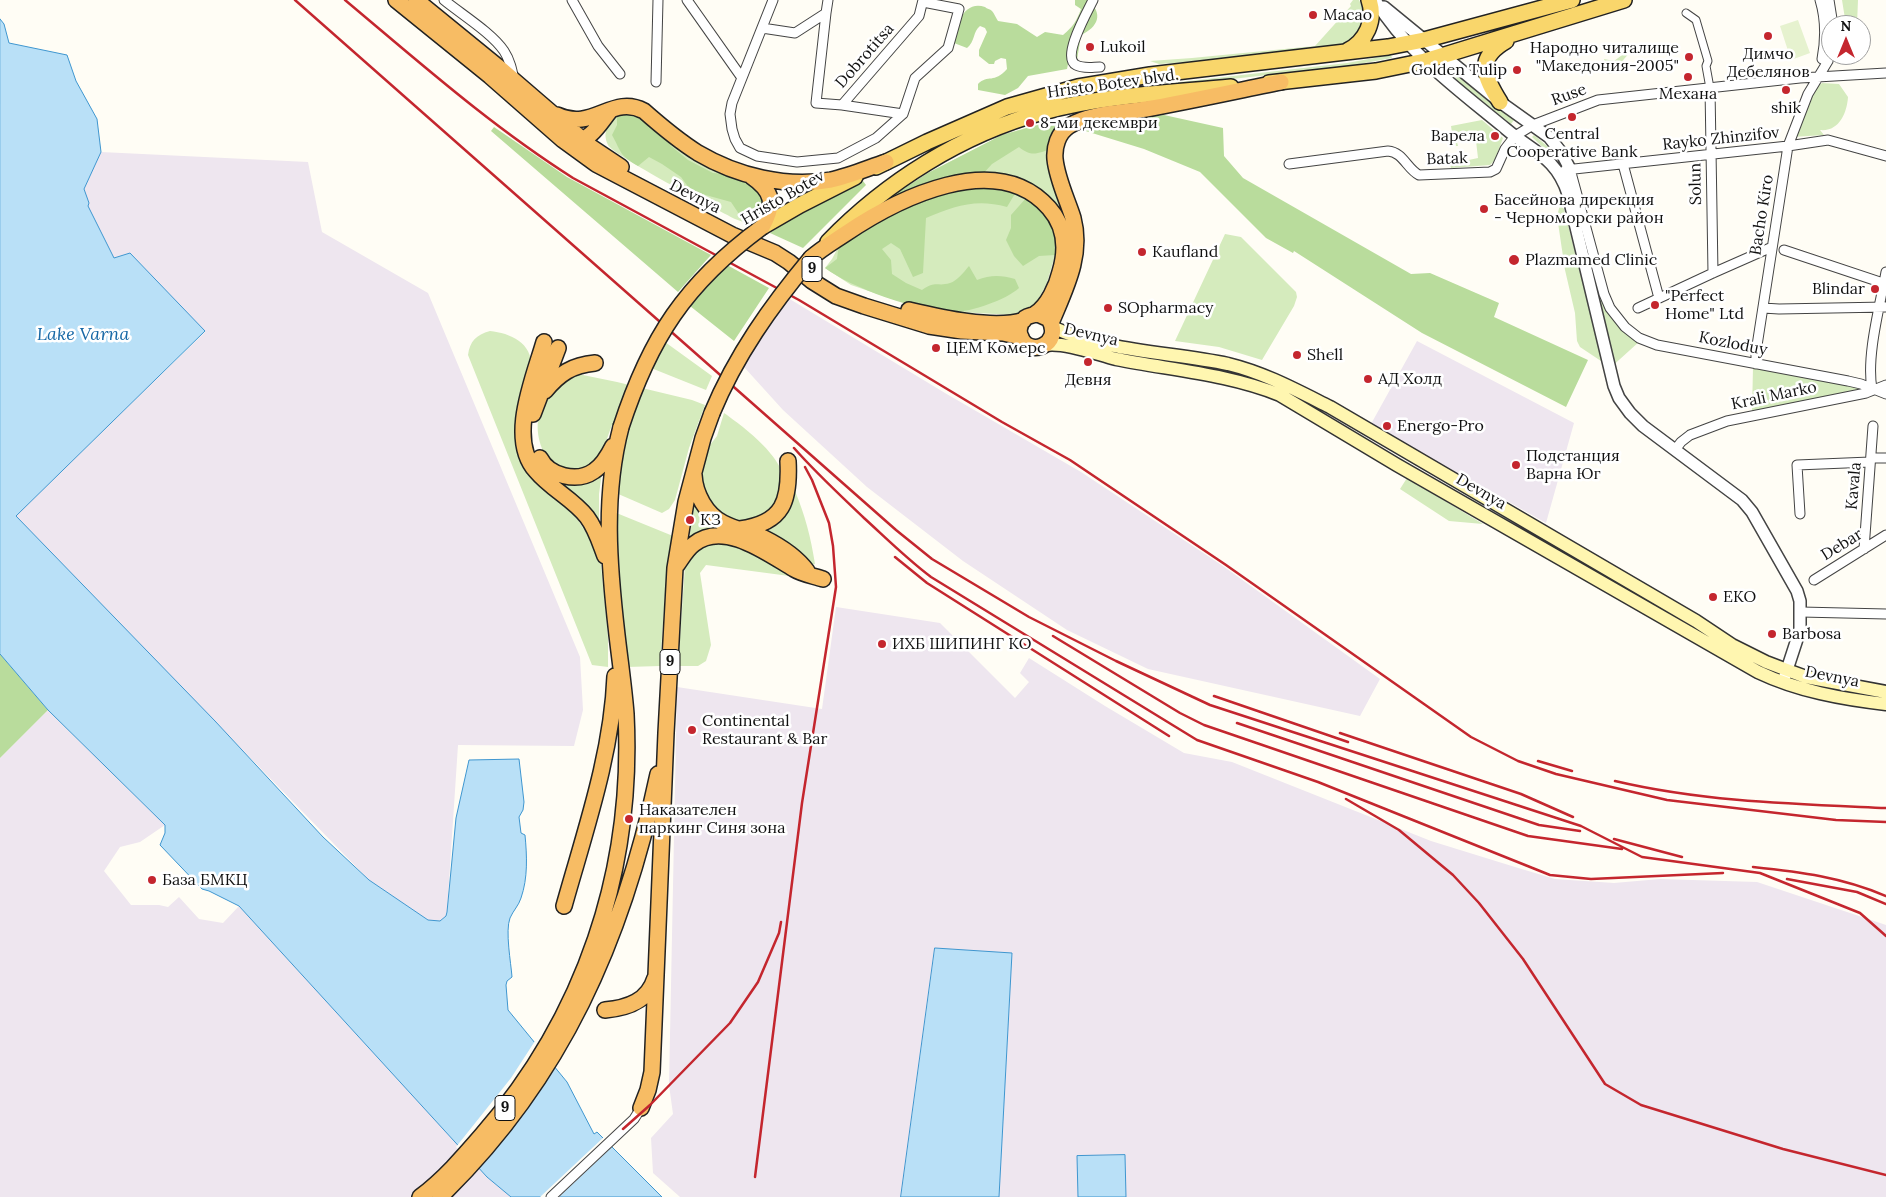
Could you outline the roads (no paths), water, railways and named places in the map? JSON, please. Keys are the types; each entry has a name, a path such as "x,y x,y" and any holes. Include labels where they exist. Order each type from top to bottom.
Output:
{"highway":[{"path":"396,0 490,76 563,140 581,144 589,137 603,116"},
{"name":"Devnya","path":"416,0 550,112 613,174 732,235 775,253 816,284 845,300 929,326 962,331 1003,333 1021,337"},
{"path":"1052,325 1045,317 1029,317 1020,327 1021,337 1030,347 1040,347 1046,345 1052,336 1052,325 1070,278 1076,253 1075,229 1055,160 1056,145 1065,129 1076,122 1092,118 1281,82"},
{"path":"550,112 574,120 603,116 620,106 628,106 641,110 698,153 726,167 750,175 786,182 819,182 834,179 886,162"},
{"path":"603,116 600,132 601,142 616,164"},
{"name":"Devnya","path":"581,144 729,224 783,248 827,280 855,293 910,310 954,320 1010,323 1029,317"},
{"path":"750,175 765,186 770,196 771,210 762,228"},
{"name":"9","path":"814,256 852,229 891,206 926,192 971,181 995,180 1006,182 1025,189 1040,200 1052,212 1062,228 1064,254 1060,273 1049,298 1029,317"},
{"name":"Hristo Botev","path":"617,637 608,535 609,505 620,430 642,369 666,325 686,298 716,265 762,228"},
{"name":"Hristo Botev blvd.","path":"694,468 712,413 724,385 765,315 814,256"},
{"path":"610,569 587,517 535,471 527,452 523,435 525,411 551,345 532,420 534,442 542,463 552,472 572,477 587,475 594,471 609,456 620,430"},
{"path":"538,400 564,371 578,365 595,363"},
{"path":"740,529 761,525 778,512 783,505 788,490 788,461"},
{"path":"675,568 692,545 705,538 720,536 756,546 795,570 816,576 782,548 764,538 722,523 706,508 697,491 694,468"},
{"name":"9","path":"440,1197 489,1146 528,1096 578,1013 609,943 632,878 654,792 666,733 675,568 694,468"},
{"path":"564,906 598,783 610,729 617,637"},
{"name":"9","path":"420,1197 466,1154 498,1117 520,1087 570,1003 588,963 620,850 624,812 627,774 626,714 617,637"},
{"path":"641,1108 650,1085 652,1072 666,733"},
{"path":"605,1010 625,1008 637,1002 649,991 657,972"}],"main road":[{"path":"1343,52 1358,44 1367,30 1372,16 1369,0"},
{"path":"1343,52 1424,40 1572,0"},
{"path":"1426,61 1624,0"},
{"path":"1500,102 1488,82 1485,66 1486,60 1494,48 1518,34"},
{"name":"Hristo Botev","path":"762,228 800,205 886,162 1008,106 1070,89 1150,75 1343,52"},
{"name":"Hristo Botev blvd.","path":"814,256 852,217 901,180 968,141 1015,121 1045,111 1075,104 1149,95 1376,71 1426,61"},
{"name":"Devnya","path":"1052,325 1125,348 1228,365 1264,374 1330,408 1696,621 1732,645 1766,662 1806,677 1886,692"},
{"name":"Devnya","path":"1046,345 1056,344 1115,359 1220,377 1260,387 1280,395 1750,668 1782,684 1803,690 1886,704"}],"street":[{"path":"444,0 497,42 510,64 514,81"},
{"path":"572,0 598,46 620,74"},
{"path":"656,82 658,0"},
{"path":"687,0 742,78"},
{"path":"765,0 769,10"},
{"path":"773,0 732,102 730,114 732,130 740,148 758,156 797,162 838,158 876,138 903,114 915,78 948,48 959,9 923,1"},
{"path":"828,0 815,101 818,104 842,105 903,114"},
{"path":"1093,0 1077,34 1071,58 1079,66 1100,67"},
{"path":"1375,0 1445,55 1500,102 1549,137 1561,152 1570,169 1566,188"},
{"path":"1375,0 1396,31 1426,61 1515,136 1548,159 1558,171 1566,188 1614,386 1619,398 1643,426 1731,491 1752,512 1797,590 1801,612 1800,630 1782,684"},
{"name":"Bacho Kiro","path":"1819,76 1826,42 1826,26 1820,0"},
{"path":"1829,0 1831,15"},
{"name":"Dobrotitsa","path":"842,105 919,16 923,1"},
{"path":"762,28 795,34 826,13"},
{"name":"Solun","path":"1686,13 1696,20 1708,61 1706,66 1710,88 1713,273"},
{"name":"Bacho Kiro","path":"1756,364 1756,352 1788,146 1808,94 1826,65"},
{"name":"Ruse","path":"1533,125 1598,100 1819,76 1886,73"},
{"name":"Batak","path":"1289,164 1388,151 1397,153 1419,175 1490,172 1496,169 1505,149 1515,136 1533,125"},
{"name":"Rayko Zhinzifov","path":"1558,171 1828,140 1886,156"},
{"path":"1623,164 1659,298"},
{"name":"Kozloduy","path":"1570,169 1604,294 1610,308 1625,327 1639,338 1657,345 1848,381 1886,394"},
{"path":"1638,308 1772,247"},
{"path":"1784,250 1885,283"},
{"path":"1872,389 1870,375 1886,272"},
{"path":"1763,308 1882,307"},
{"name":"Krali Marko","path":"1675,450 1690,435 1727,421 1866,392 1886,385"},
{"name":"Kavala","path":"1864,549 1873,426"},
{"path":"1800,514 1797,465 1886,458"},
{"name":"Debar","path":"1814,580 1886,535"},
{"path":"1801,612 1886,614"},
{"path":"551,1197 634,1119 641,1108"}],"water":[{"name":"Lake Varna","path":"0,19 4,24 9,43 67,55 76,81 97,119 101,152 84,189 89,203 88,206 114,258 130,253 205,331 16,516 215,721 323,837 369,880 428,920 440,921 446,916 456,818 469,760 519,759 524,802 523,810 519,817 521,833 525,835 526,867 525,883 521,898 510,918 509,924 508,939 512,977 507,981 506,985 508,1010 567,1082 594,1134 597,1132 662,1197 511,1197 487,1177 239,906 202,889 160,845 165,833 165,825 48,710 0,654"},
{"path":"935,948 1012,953 999,1197 901,1197"},
{"path":"1125,1155 1126,1197 1078,1197 1077,1156"}],"railway":[{"path":"295,0 896,530 932,559 1029,617 1116,661 1210,705 1581,826 1642,857 1760,873 1860,913 1886,936"},
{"path":"345,0 484,115 573,178 799,300 1002,422 1070,460 1226,565 1471,737 1518,761 1556,774 1667,800 1836,820 1886,822"},
{"path":"794,448 864,518 931,577 1197,740 1318,782 1550,875 1591,879 1723,873"},
{"path":"755,1177 802,803 836,587 829,523 805,467"},
{"path":"895,557 927,583 1169,736"},
{"path":"1053,636 1180,713 1204,725 1528,836 1622,849"},
{"path":"1214,696 1348,742"},
{"path":"1237,723 1539,825 1580,831"},
{"path":"1340,733 1521,794 1573,817"},
{"path":"1538,761 1572,771"},
{"path":"1615,781 1682,794 1716,798 1886,808"},
{"path":"1346,799 1399,830 1453,875 1479,903 1523,959 1605,1084 1641,1105 1783,1149 1886,1175"},
{"path":"1614,839 1682,857"},
{"path":"1753,867 1821,876 1853,884 1886,896"},
{"path":"1787,879 1857,892 1886,904"},
{"path":"623,1129 650,1105 730,1023 758,982 779,933 781,922"}],"place":[{"name":"Macao","path":"1313,15"},
{"name":"Димчо Дебелянов","path":"1768,36"},
{"name":"Lukoil","path":"1090,47"},
{"name":"Народно читалище \"Македония-2005\"","path":"1689,57"},
{"name":"Golden Tulip","path":"1517,70"},
{"name":"Механа","path":"1688,77"},
{"name":"shik","path":"1786,90"},
{"name":"Central Cooperative Bank","path":"1572,117"},
{"name":"8-ми декември","path":"1030,123"},
{"name":"Варела","path":"1495,136"},
{"name":"Басейнова дирекция - Черноморски район","path":"1484,209"},
{"name":"Kaufland","path":"1142,252"},
{"name":"Plazmamed Clinic","path":"1514,260"},
{"name":"Blindar","path":"1875,289"},
{"name":"\"Perfect Home\" Ltd","path":"1655,305"},
{"name":"SOpharmacy","path":"1108,308"},
{"name":"ЦЕМ Комерс","path":"936,348"},
{"name":"Shell","path":"1297,355"},
{"name":"Девня","path":"1088,362"},
{"name":"АД Холд","path":"1368,379"},
{"name":"Energo-Pro","path":"1387,426"},
{"name":"Подстанция Варна Юг","path":"1516,465"},
{"name":"КЗ","path":"690,520"},
{"name":"EKO","path":"1713,597"},
{"name":"Barbosa","path":"1772,634"},
{"name":"ИХБ ШИПИНГ КО","path":"882,644"},
{"name":"Continental Restaurant & Bar","path":"692,730"},
{"name":"Наказателен паркинг Синя зона","path":"629,819"},
{"name":"База БМКЦ","path":"152,880"}]}
